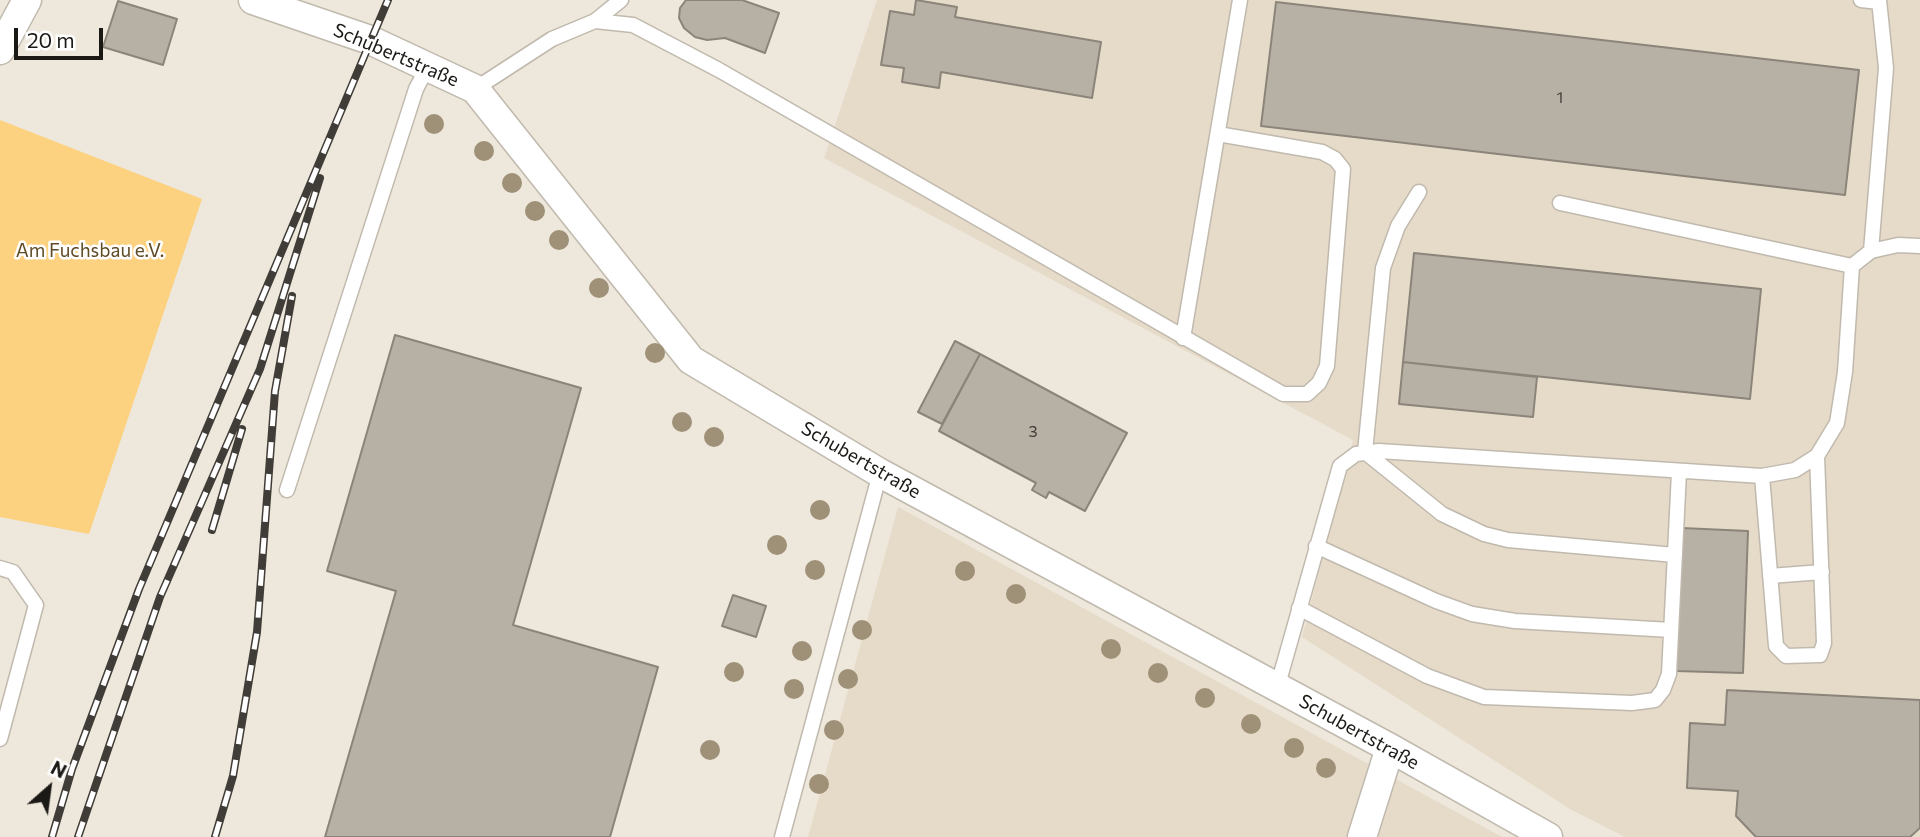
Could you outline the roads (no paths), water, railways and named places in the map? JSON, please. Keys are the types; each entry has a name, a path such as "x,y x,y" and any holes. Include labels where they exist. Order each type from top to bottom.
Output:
{"street":[{"path":"0,50 27,0"},
{"name":"Schubertstraße","path":"255,0 370,40 475,89 691,360 880,473 1390,748 1548,837"},
{"path":"1362,837 1390,748"}],"lane":[{"path":"475,89 552,39 595,21 621,0"},
{"path":"1184,338 1240,0"},
{"path":"1861,0 1879,1 1886,68 1871,251"},
{"path":"595,21 633,25 719,70 1283,394 1307,394 1319,383 1327,366 1343,169 1335,159 1322,152 1218,134"},
{"path":"287,490 416,89 428,66"},
{"path":"1366,452 1384,268 1398,226 1419,192"},
{"path":"1560,203 1852,266"},
{"path":"1277,688 1340,466 1356,454 1366,452 1762,476 1795,470 1817,456 1837,423 1845,372 1852,266 1871,251 1898,245 1920,246"},
{"path":"1366,452 1442,514 1484,534 1508,540 1675,555"},
{"path":"1762,476 1776,646 1786,656 1820,654 1824,643 1817,456"},
{"path":"1299,608 1427,676 1484,697 1632,703 1655,700 1669,674 1679,472"},
{"path":"782,837 880,473"},
{"path":"1316,547 1436,601 1472,614 1515,621 1671,629"},
{"path":"0,568 13,572 36,605 0,739"},
{"path":"1770,576 1822,572"}],"railway":[{"path":"52,837 72,769 139,589 388,0"},
{"path":"78,837 160,597 260,369 320,178"},
{"path":"215,837 233,776 257,632 275,391 292,296"},
{"path":"212,530 242,429"}],"park label":[{"name":"Am Fuchsbau e.V.","path":"90,251"}]}
